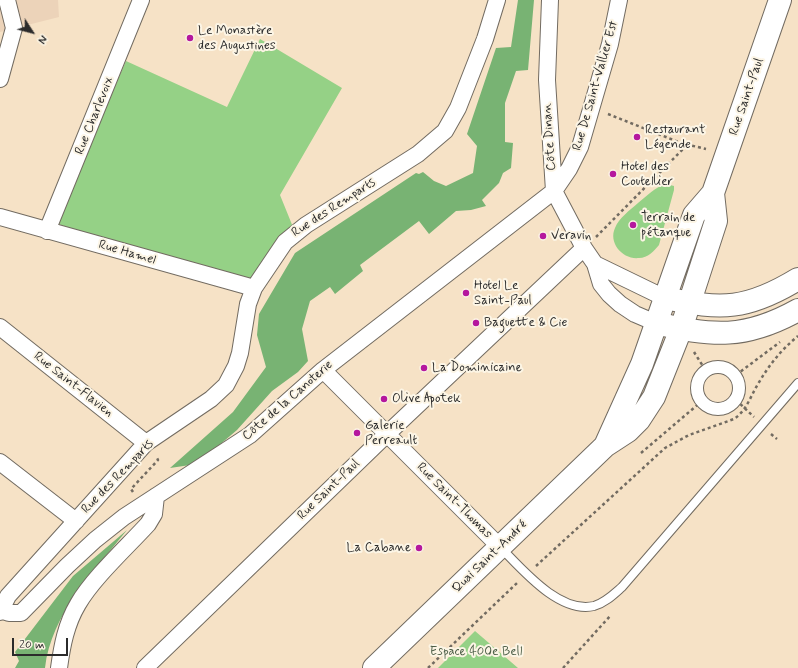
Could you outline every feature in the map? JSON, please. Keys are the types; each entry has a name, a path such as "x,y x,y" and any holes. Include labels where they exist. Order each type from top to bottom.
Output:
{"main road":[{"name":"Rue Saint-Paul","path":"661,310 694,215 713,193 780,0"},
{"name":"Rue Saint-Paul","path":"685,316 716,221 713,193"},
{"path":"685,316 744,304 771,294 798,279"},
{"path":"661,310 685,316 733,334 770,325 798,310"},
{"name":"Quai Saint-André","path":"605,446 631,390 661,310"},
{"name":"Quai Saint-André","path":"374,668 605,446 628,431 647,410 654,397 685,316"}],"street":[{"path":"0,79 14,28 7,0"},
{"name":"Rue Charlevoix","path":"47,231 141,0"},
{"name":"Rue des Remparts","path":"0,611 8,596 146,443 211,399 226,385 236,366 240,353 248,304 254,288 285,242 295,232 418,154 445,131 458,108 486,39 497,0"},
{"name":"Côte Dinan","path":"550,0 547,80 554,191 584,248 595,264 602,284 609,294 620,304 636,314 661,310"},
{"name":"Rue De Saint-Vallier Est","path":"554,191 569,169 580,147 592,108 620,0"},
{"name":"Côte de la Canoterie","path":"0,611 9,614 21,613 66,566 124,517 250,435 323,370 554,191"},
{"name":"Rue Hamel","path":"0,217 254,288"},
{"name":"Rue Saint-Paul","path":"145,668 387,434 584,248"},
{"name":"Côte Dinan","path":"595,264 661,310"},
{"name":"Rue Saint-Flavien","path":"0,327 146,443"},
{"path":"722,367 729,369 736,375 740,386 739,393 731,405 718,409 711,408 702,401 698,393 697,386 699,379 708,369 722,367"},
{"name":"Rue Saint-Thomas","path":"323,370 500,547"},
{"path":"0,462 76,521"},
{"path":"59,668 66,630 78,604 88,589 148,524 154,514 156,496"}],"lane":[{"path":"500,547 527,574 562,602 578,606 594,606 608,599 622,587 798,382"}],"path":[{"path":"592,108 688,144 727,154"},
{"path":"584,248 688,144"},
{"path":"428,668 527,574 665,448 689,435 734,419 739,415 745,409 758,384 773,361 798,336"},
{"path":"736,375 786,339"},
{"path":"642,453 702,401"},
{"path":"131,489 158,460"},
{"path":"563,668 615,610"}],"shaded area":[{"path":"0,0 58,0 59,17 0,32"}],"green space":[{"path":"518,0 534,0 528,70 516,71 505,103 505,142 513,143 511,168 503,173 499,183 482,200 486,206 471,210 456,211 429,234 419,221 360,265 363,271 335,294 330,287 310,301 302,329 308,361 298,372 272,391 237,430 197,464 170,468 233,412 266,367 257,335 259,314 295,253 416,173 419,174 423,172 434,181 446,186 473,173 477,146 467,134 496,48 511,47"},
{"path":"260,39 342,88 280,195 295,232 254,288 55,223 126,61 227,107"},
{"path":"666,184 674,186 674,190 659,245 653,252 645,257 633,258 628,256 615,245 613,234 617,224 625,214 648,195 658,187"},
{"path":"127,530 89,577 65,611 49,648 45,668 15,668 19,661 15,652 73,576"},
{"name":"Espace 400e Bell","path":"475,631 518,668 438,668"}],"place":[{"name":"Le Monastère des Augustines","path":"190,38"},
{"name":"Restaurant Légende","path":"637,137"},
{"name":"Hotel des Coutellier","path":"613,174"},
{"name":"Terrain de pétanque","path":"633,225"},
{"name":"Veravin","path":"543,236"},
{"name":"Hotel Le Saint-Paul","path":"466,293"},
{"name":"Baguette & Cie","path":"476,323"},
{"name":"La Dominicaine","path":"424,368"},
{"name":"Olive Apotek","path":"384,399"},
{"name":"Galerie Perreault","path":"357,433"},
{"name":"La Cabane","path":"419,548"}]}
